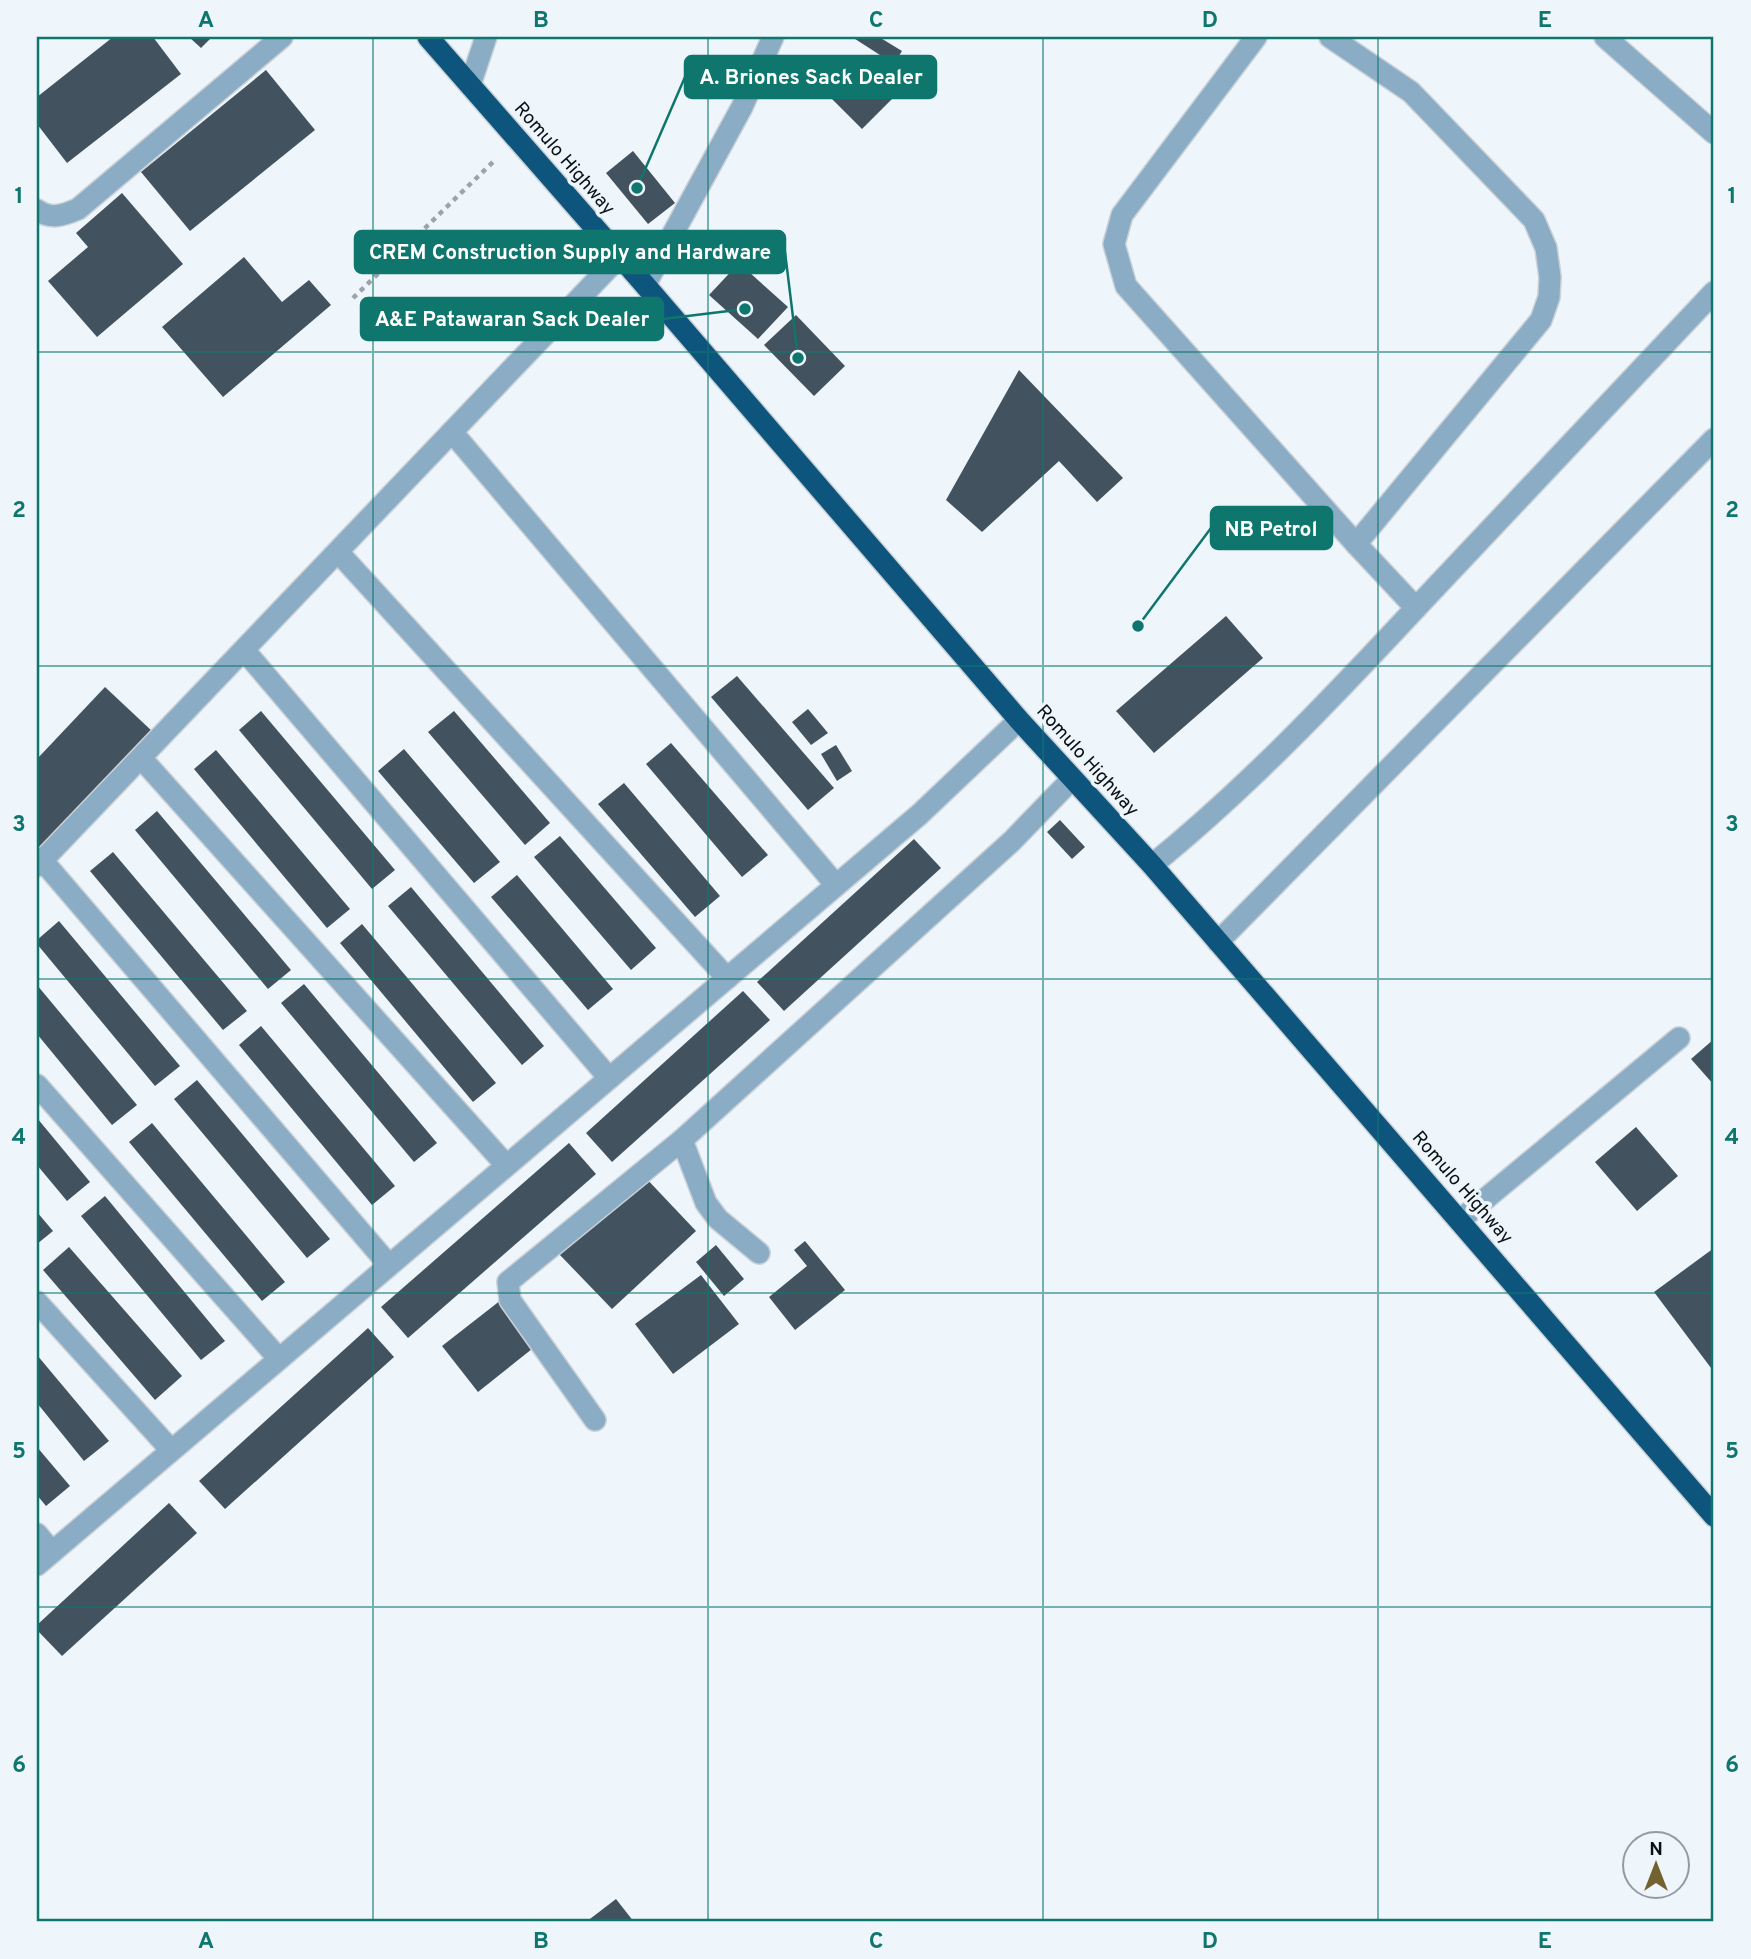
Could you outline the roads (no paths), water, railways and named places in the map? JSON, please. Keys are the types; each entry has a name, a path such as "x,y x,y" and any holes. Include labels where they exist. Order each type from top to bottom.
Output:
{"highway":[{"name":"Romulo Highway","path":"428,37 1018,720 1152,865 1712,1510"}],"street":[{"path":"37,210 41,214 59,217 78,209 282,37"},
{"path":"470,86 486,37"},
{"path":"645,285 743,107 773,37"},
{"path":"1256,37 1122,215 1114,244 1126,286 1416,608"},
{"path":"1330,37 1411,92 1534,220 1546,248 1550,277 1549,297 1541,320 1356,544"},
{"path":"1605,37 1714,133"},
{"path":"389,1265 39,863 619,257"},
{"path":"1152,865 1198,828 1306,726 1714,292"},
{"path":"452,432 836,885"},
{"path":"1218,942 1714,439"},
{"path":"338,552 727,978"},
{"path":"244,650 609,1078"},
{"path":"37,1534 44,1558 920,814 1018,720"},
{"path":"141,758 506,1165"},
{"path":"595,1420 510,1300 508,1282 682,1140 1012,841 1073,779"},
{"path":"1460,1220 1679,1038"},
{"path":"37,1084 279,1359"},
{"path":"682,1140 706,1203 718,1219 759,1252"},
{"path":"37,1301 171,1450"}],"place":[{"name":"A. Briones Sack Dealer","path":"637,188"},
{"name":"A&E Patawaran Sack Dealer","path":"745,309"},
{"name":"CREM Construction Supply and Hardware","path":"798,358"},
{"name":"NB Petrol","path":"1138,626"}]}
